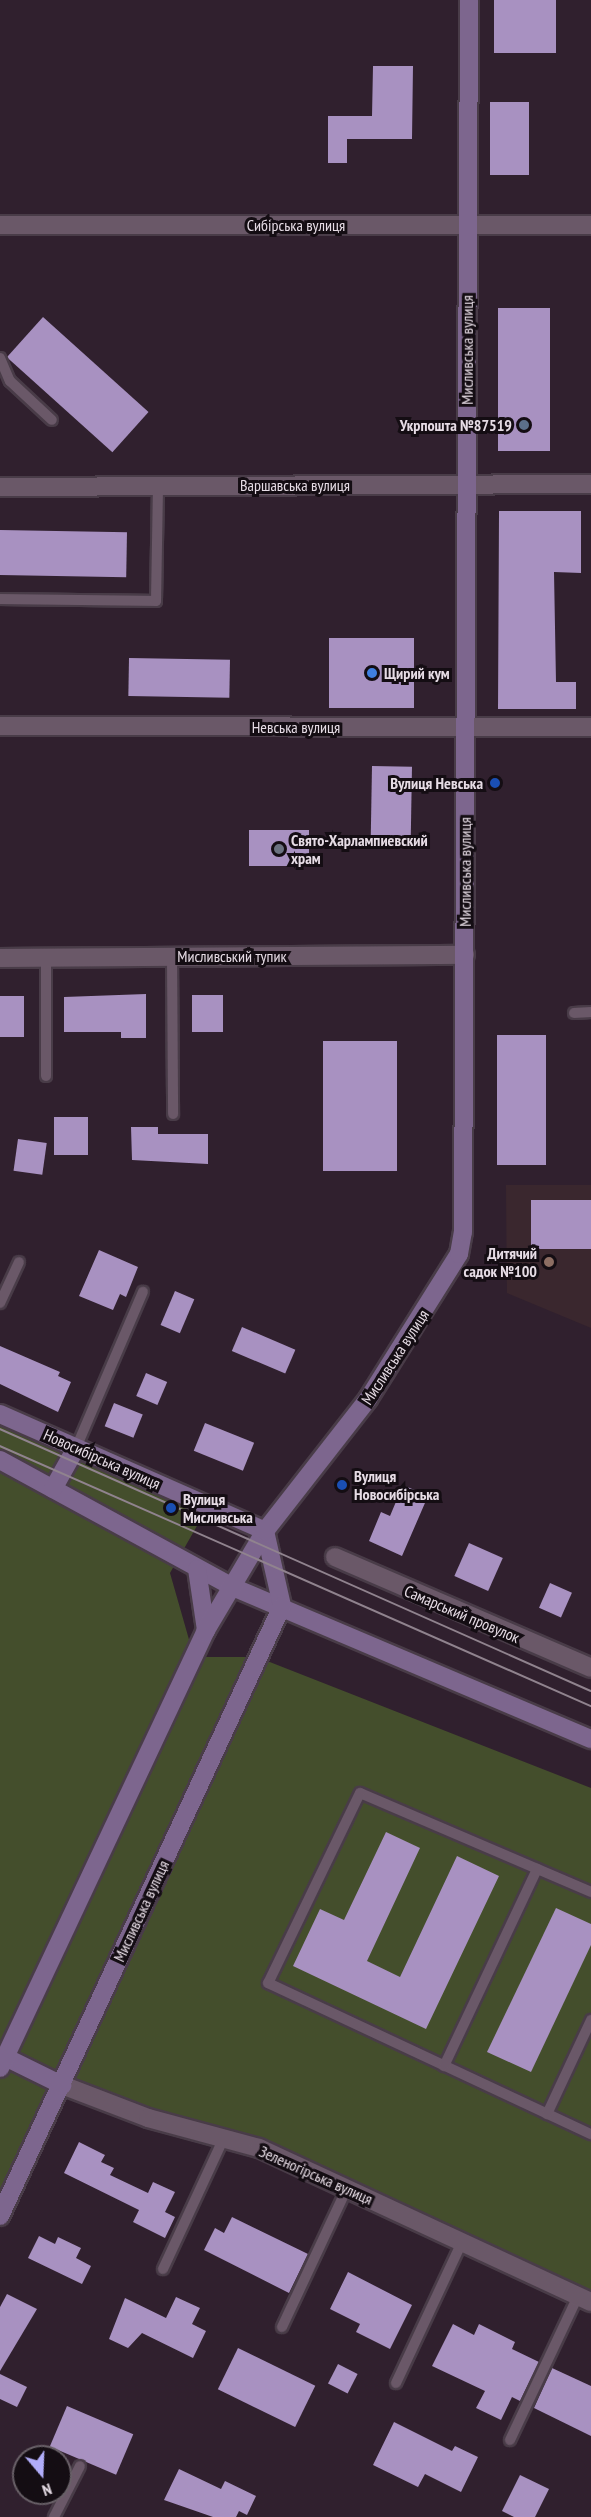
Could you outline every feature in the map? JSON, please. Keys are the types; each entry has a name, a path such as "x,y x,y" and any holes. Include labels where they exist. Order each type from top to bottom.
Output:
{"street":[{"name":"Мисливська вулиця","path":"2,2060 207,1629 235,1588 264,1531 368,1399 459,1254 463,1233 469,0"},
{"name":"Сибірська вулиця","path":"0,225 591,225"},
{"name":"Варшавська вулиця","path":"0,487 591,484"},
{"name":"Невська вулиця","path":"0,726 591,727"},
{"name":"Мисливський тупик","path":"0,958 465,955"},
{"name":"Новосибірська вулиця","path":"0,1414 264,1531"},
{"path":"53,1489 76,1448"},
{"path":"0,1460 235,1588 591,1739"},
{"path":"264,1531 282,1606"},
{"name":"Самарський провулок","path":"335,1557 591,1668"},
{"path":"197,1569 207,1629"},
{"name":"Мисливська вулиця","path":"0,2216 282,1606"},
{"name":"Зеленогірська вулиця","path":"2,2060 62,2085 223,2140 259,2148 584,2299"}],"lane":[{"path":"0,358 10,381 52,420"},
{"path":"0,599 156,602 158,486"},
{"path":"172,956 173,1114"},
{"path":"46,958 46,1076"},
{"path":"574,1012 591,1012"},
{"path":"0,1303 19,1262"},
{"path":"76,1448 143,1292"},
{"path":"591,1892 360,1794 268,1983 591,2134"},
{"path":"444,2066 537,1869"},
{"path":"546,2114 591,2020"},
{"path":"163,2269 223,2140"},
{"path":"282,2327 346,2188"},
{"path":"396,2383 462,2242"},
{"path":"510,2440 584,2299"},
{"path":"54,2517 80,2466"}],"shaded area":[{"name":"Дитячий садок №100","path":"506,1185 591,1185 591,1328 507,1293"}],"green space":[{"path":"0,1413 213,1498 170,1573 194,1657 257,1657 591,1788 591,2302 259,2148 62,2085 0,2216"}],"building":[{"path":"494,0 556,0 556,53 494,53"},
{"path":"373,66 413,66 412,139 347,139 347,163 328,163 328,116 372,116"},
{"path":"490,102 529,102 529,175 490,175"},
{"path":"498,308 550,308 550,451 498,451"},
{"path":"43,317 149,412 112,452 7,357"},
{"path":"499,511 581,511 581,573 554,572 556,682 576,682 576,709 498,709"},
{"path":"0,530 127,532 126,577 0,575"},
{"path":"329,638 414,638 414,708 329,708"},
{"path":"129,658 230,660 229,698 128,696"},
{"path":"372,766 412,767 411,841 371,840"},
{"name":"Свято-Харлампиевский храм","path":"249,830 309,830 309,866 249,866"},
{"path":"146,994 146,1038 121,1038 121,1032 64,1032 64,997"},
{"path":"192,995 223,995 223,1032 192,1032"},
{"path":"0,996 24,996 24,1037 0,1037"},
{"path":"497,1035 546,1035 546,1165 497,1165"},
{"path":"323,1041 397,1041 397,1171 323,1171"},
{"path":"54,1117 88,1117 88,1155 54,1155"},
{"path":"131,1127 158,1127 158,1134 208,1134 208,1164 132,1160"},
{"path":"18,1139 47,1143 42,1175 14,1171"},
{"path":"531,1200 591,1200 591,1249 531,1249"},
{"path":"99,1250 138,1267 126,1297 120,1294 113,1310 79,1296"},
{"path":"175,1291 194,1299 180,1333 161,1325"},
{"path":"242,1327 295,1350 285,1374 232,1351"},
{"path":"0,1346 60,1372 58,1376 71,1382 58,1412 0,1384"},
{"path":"146,1373 167,1382 157,1405 136,1396"},
{"path":"114,1403 143,1415 133,1438 105,1426"},
{"path":"205,1423 254,1443 243,1471 194,1451"},
{"path":"403,1485 428,1496 402,1556 369,1541 381,1512 390,1516"},
{"path":"469,1543 503,1558 488,1591 454,1576"},
{"path":"550,1583 572,1593 561,1617 539,1608"},
{"path":"386,1832 420,1848 367,1961 400,1977 457,1856 499,1876 426,2029 293,1966 320,1909 344,1920"},
{"path":"556,1908 591,1924 591,1945 531,2072 487,2052"},
{"path":"79,2142 105,2155 101,2162 114,2168 110,2175 148,2193 153,2182 175,2192 165,2212 175,2217 165,2238 133,2222 139,2210 64,2173"},
{"path":"232,2217 308,2254 289,2293 204,2250 215,2228 224,2233"},
{"path":"39,2236 55,2244 58,2237 81,2248 76,2258 91,2266 82,2284 28,2258"},
{"path":"348,2272 412,2305 390,2349 356,2332 360,2324 330,2309"},
{"path":"7,2294 37,2309 0,2371 0,2307"},
{"path":"176,2297 200,2308 192,2324 206,2331 193,2358 142,2333 128,2348 109,2339 125,2298 166,2318"},
{"path":"453,2324 474,2335 479,2324 515,2342 512,2349 539,2362 520,2401 512,2397 501,2420 476,2408 485,2391 432,2366"},
{"path":"238,2348 315,2386 295,2427 218,2389"},
{"path":"338,2364 358,2374 348,2394 328,2384"},
{"path":"552,2368 591,2386 591,2436 534,2408"},
{"path":"0,2374 27,2387 17,2407 0,2399"},
{"path":"67,2406 133,2434 116,2475 72,2456 72,2445 50,2445"},
{"path":"394,2422 452,2451 455,2446 478,2457 461,2492 425,2474 418,2487 373,2465"},
{"path":"179,2469 221,2489 225,2481 256,2496 247,2515 239,2511 236,2517 213,2517 164,2500"},
{"path":"520,2475 549,2489 535,2517 514,2517 502,2511"}],"tram line":[{"path":"0,1429 591,1691"},
{"path":"0,1446 591,1706"}],"place":[{"name":"Укрпошта №87519","path":"524,425"},
{"name":"Щирий кум","path":"372,673"},
{"name":"Вулиця Невська","path":"495,783"},
{"name":"Свято-Харлампиевский храм","path":"279,849"},
{"name":"Дитячий садок №100","path":"549,1262"},
{"name":"Вулиця Новосибірська","path":"342,1485"},
{"name":"Вулиця Мисливська","path":"171,1508"}]}
